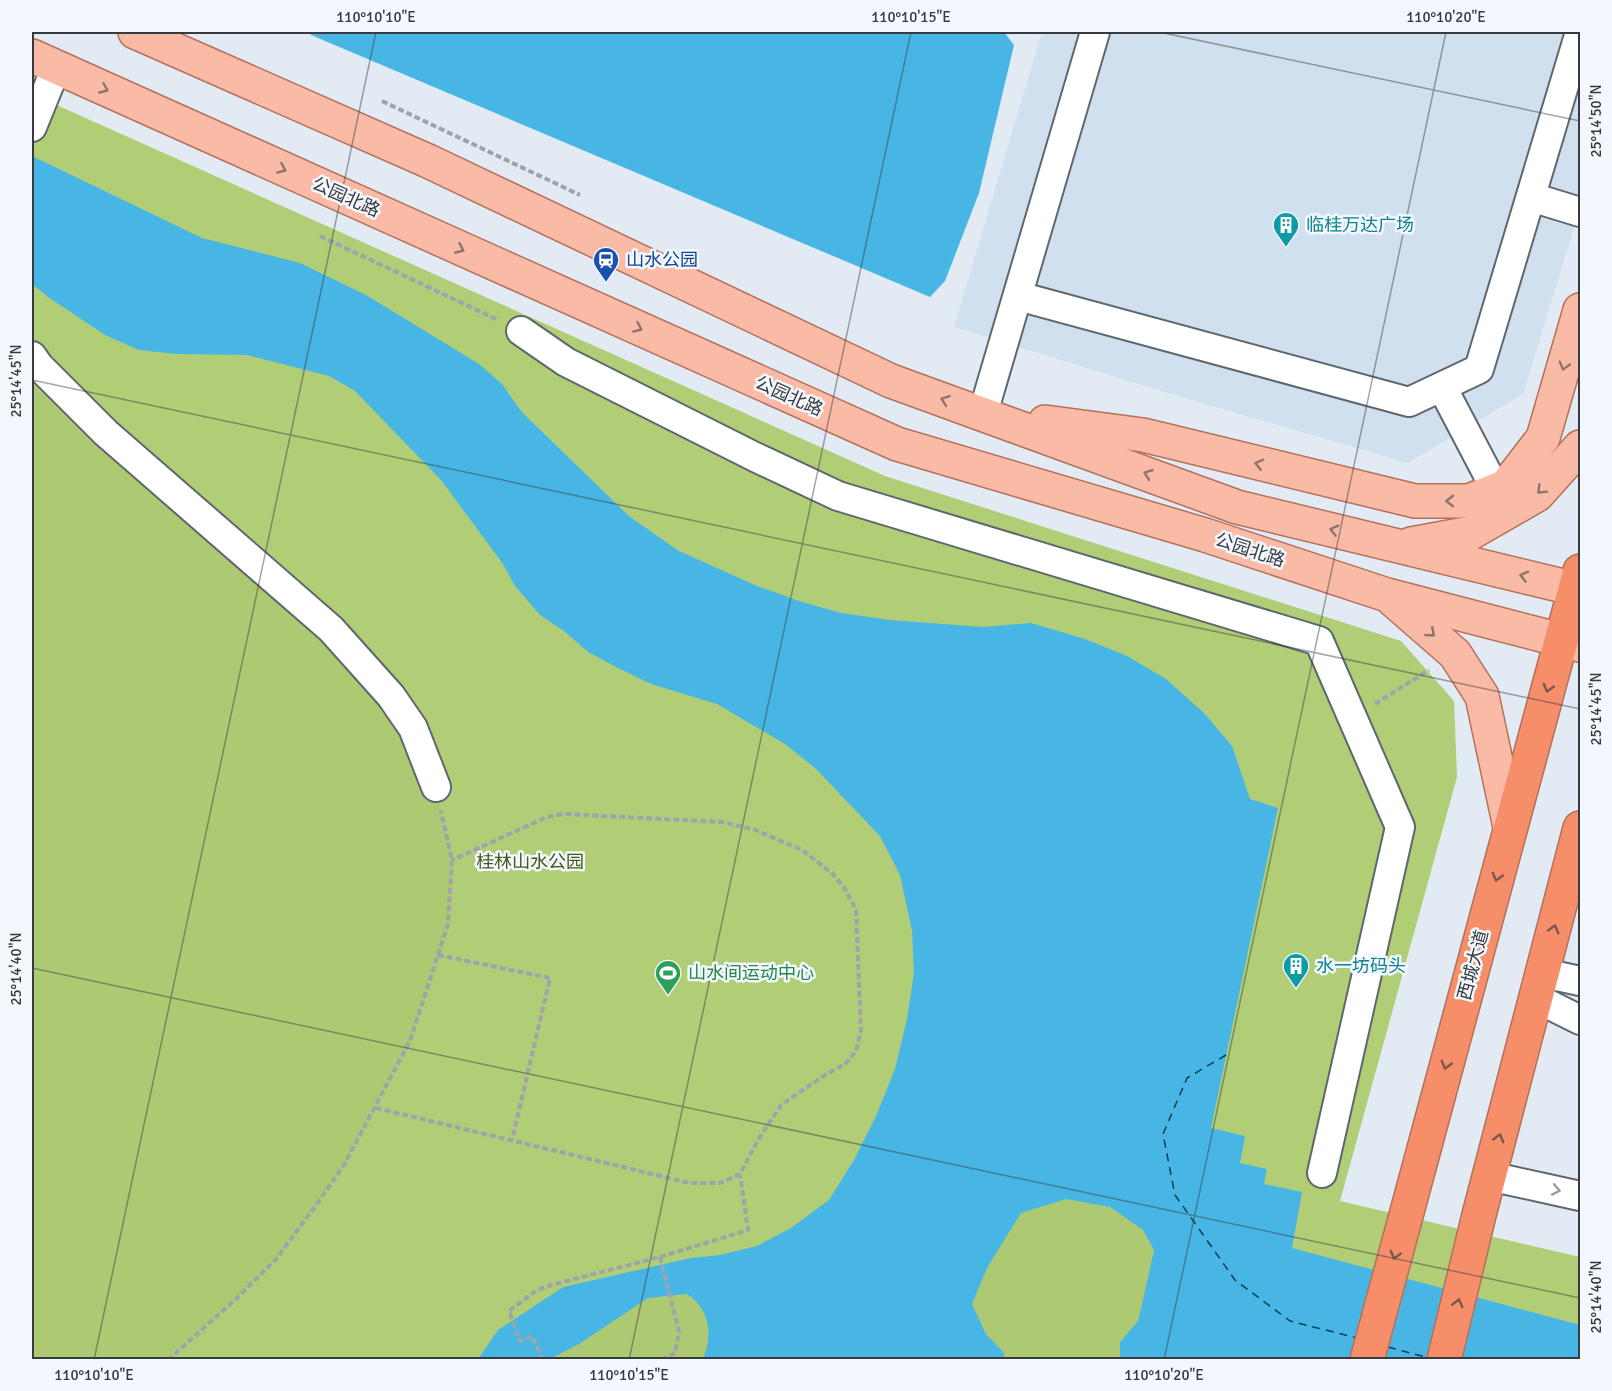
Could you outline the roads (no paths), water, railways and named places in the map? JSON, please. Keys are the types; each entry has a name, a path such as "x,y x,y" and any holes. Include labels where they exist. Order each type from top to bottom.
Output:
{"highway":[{"name":"西城大道","path":"1367,1359 1510,827 1571,642 1579,583"},
{"path":"1444,1359 1489,1176 1579,839"}],"main road":[{"name":"公园北路","path":"135,32 428,160 891,381 1237,507 1400,546 1579,583"},
{"name":"公园北路","path":"44,62 897,444 1204,535 1387,595 1571,642"},
{"path":"983,413 1143,435 1415,501 1469,501 1506,486 1543,438 1581,310"},
{"path":"1400,546 1471,533 1537,495 1581,447"},
{"path":"1387,595 1455,654 1482,696 1510,827"}],"street":[{"path":"983,413 1095,32"},
{"path":"1018,296 1409,402 1442,387 1479,369 1580,32"},
{"path":"32,127 44,62"},
{"path":"1531,197 1581,212"},
{"path":"521,331 566,362 838,496 1319,641 1400,827 1322,1173"},
{"path":"32,356 39,366 106,433 331,629 391,696 413,728 436,788"},
{"path":"1442,387 1496,490"},
{"path":"1539,985 1581,981"},
{"path":"1539,985 1581,1020"},
{"path":"1489,1176 1581,1196"}],"water":[{"path":"311,32 1004,32 1014,45 979,193 945,281 930,297 311,35"},
{"path":"32,156 202,238 300,263 366,295 479,364 502,384 521,411 630,517 679,551 757,586 841,613 889,620 983,627 1031,623 1085,639 1127,656 1166,679 1205,714 1232,746 1250,799 1278,808 1211,1128 1245,1136 1240,1163 1267,1169 1264,1184 1302,1192 1292,1248 1580,1325 1580,1359 1120,1359 1120,1342 1138,1321 1154,1250 1143,1230 1110,1207 1066,1199 1021,1213 987,1268 972,1304 986,1334 1003,1352 1005,1359 703,1359 708,1341 707,1323 701,1307 687,1294 648,1298 579,1344 550,1359 478,1359 498,1330 563,1287 691,1258 720,1255 757,1246 791,1228 829,1200 854,1160 876,1116 895,1069 907,1019 914,973 912,931 900,875 880,836 815,768 785,744 717,704 651,684 618,668 588,652 564,631 540,615 515,586 503,564 441,480 355,391 329,376 247,355 176,354 139,350 105,335 32,284"}],"place":[{"name":"临桂万达广场","path":"1286,248"},
{"name":"山水公园","path":"606,283"},
{"name":"水一坊码头","path":"1296,989"},
{"name":"山水间运动中心","path":"668,996"}],"park label":[{"name":"桂林山水公园","path":"530,862"}]}
